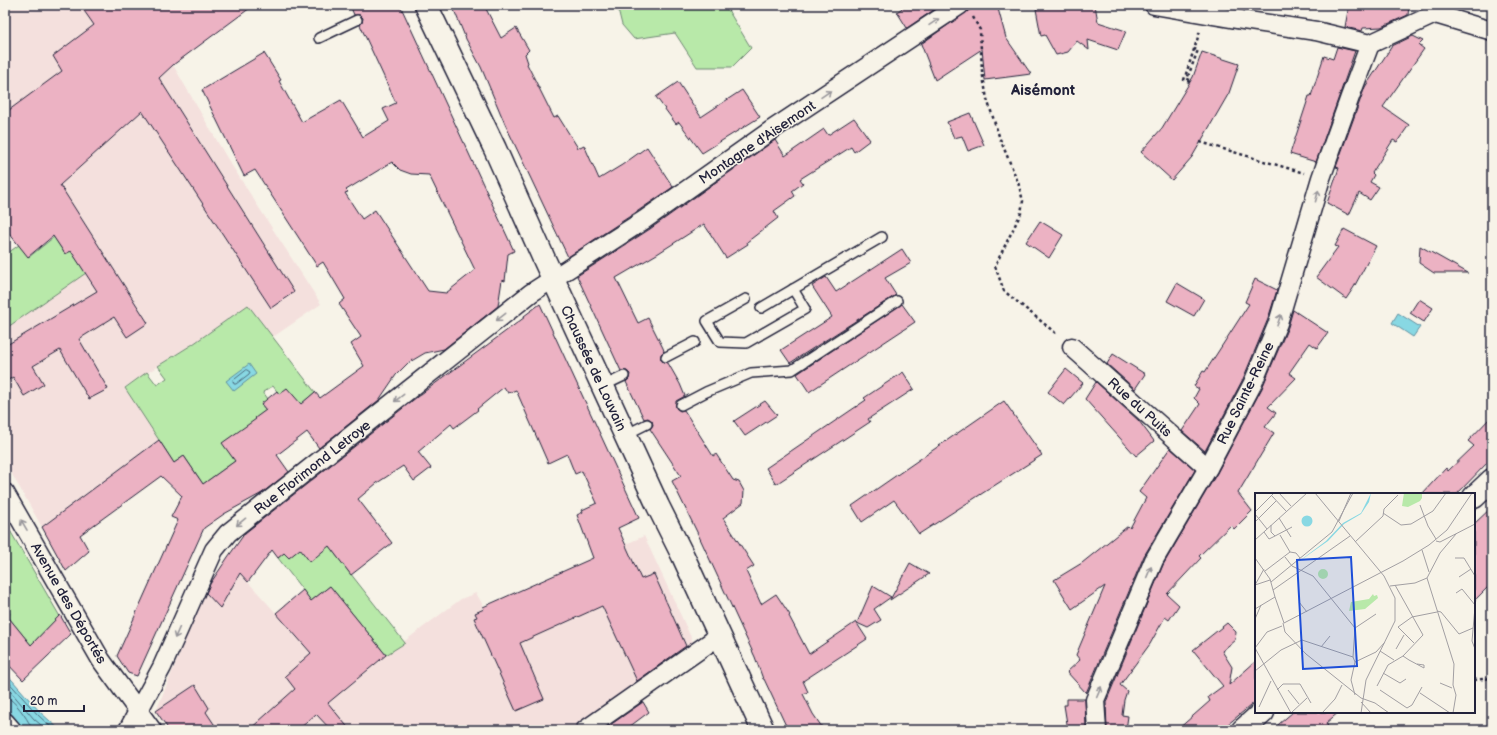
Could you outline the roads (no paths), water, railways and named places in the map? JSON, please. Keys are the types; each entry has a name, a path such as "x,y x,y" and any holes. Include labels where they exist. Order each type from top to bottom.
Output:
{"main road":[{"name":"Chaussée de Louvain","path":"426,5 495,149 625,435 683,556 763,730"},
{"path":"1475,496 1492,480"},
{"path":"1243,730 1262,713"}],"street":[{"path":"1158,5 1316,31 1370,44 1434,10 1492,32"},
{"name":"Montagne d'Aisemont","path":"554,279 644,220 770,132 967,11"},
{"name":"Rue Sainte-Reine","path":"1097,730 1095,700 1154,560 1208,468 1253,383 1278,323 1322,178 1370,44"},
{"name":"Rue Florimond Letroye","path":"128,730 162,667 214,550 228,533 531,293 554,279"},
{"name":"Rue du Puits","path":"1072,347 1208,468"},
{"name":"Avenue des Déportés","path":"5,492 100,660 152,730"},
{"path":"585,730 719,636"},
{"path":"5,722 12,730"}],"lane":[{"path":"319,38 357,20"},
{"path":"761,308 882,237"},
{"path":"746,299 707,320 720,342 746,343 805,309 793,289"},
{"path":"681,405 706,392 751,373 792,370 897,301"},
{"path":"666,357 695,342"},
{"path":"603,386 624,376"},
{"path":"625,435 647,424"}],"water":[{"path":"1398,313 1420,327 1413,337 1392,323"},
{"path":"249,364 256,374 234,391 226,381"},
{"path":"5,672 40,712 60,730 24,730 5,705"}],"district":[{"name":"Aisémont","path":"1043,90"}]}
